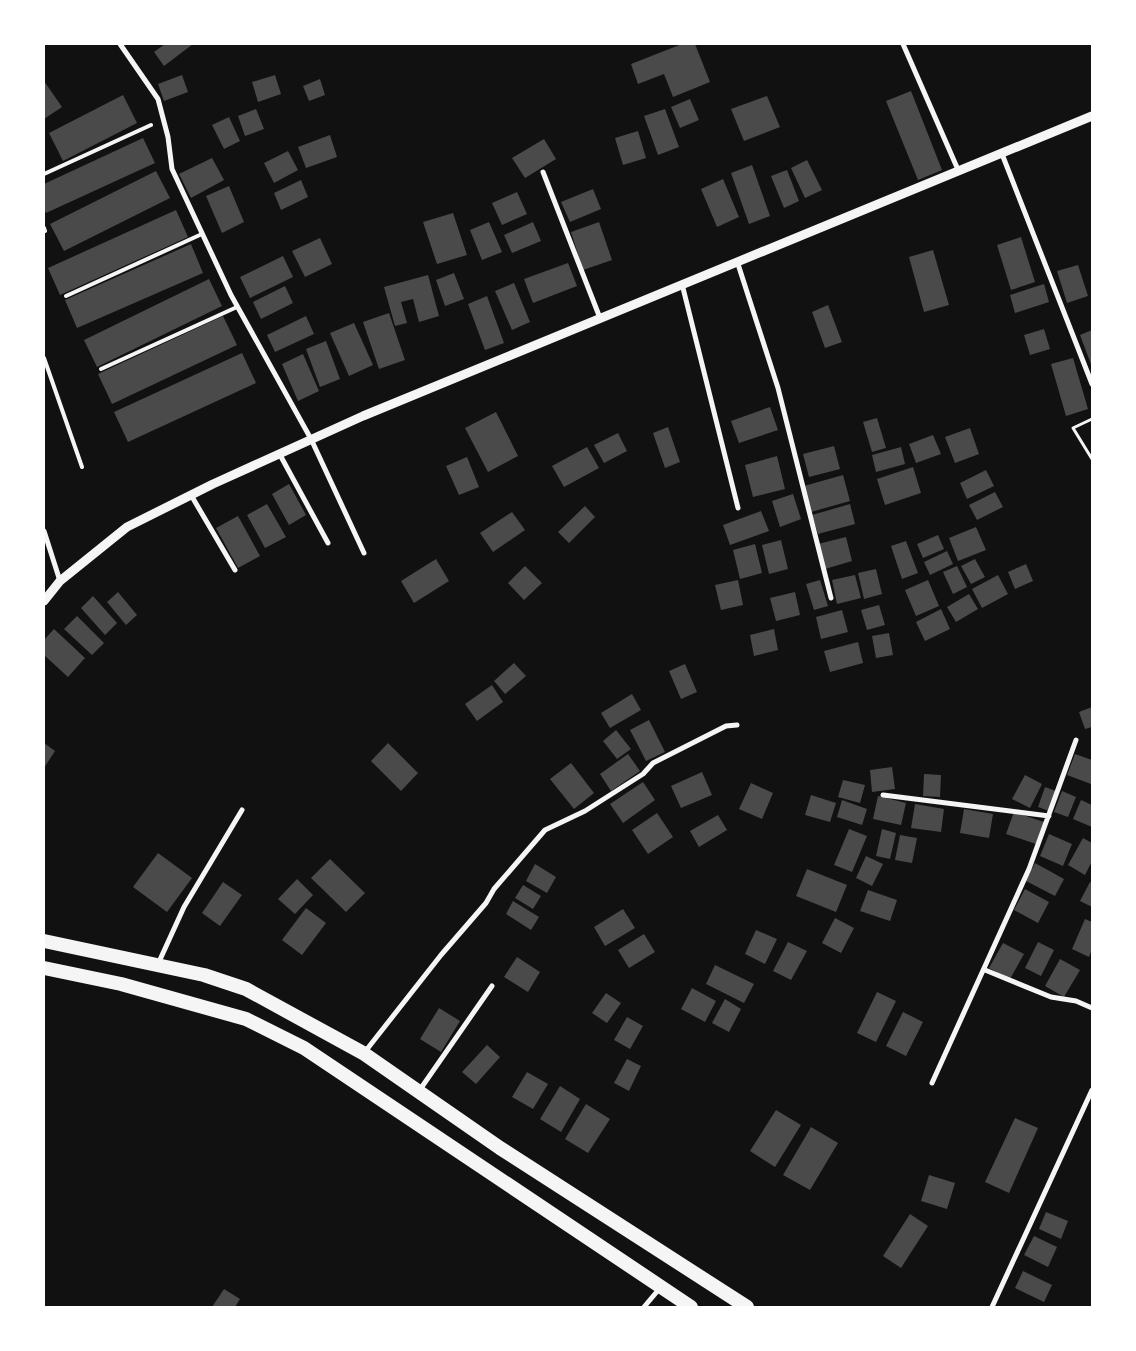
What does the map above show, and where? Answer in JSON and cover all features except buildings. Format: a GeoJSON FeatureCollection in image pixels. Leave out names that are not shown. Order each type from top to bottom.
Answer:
{"type":"FeatureCollection","features":[{"type":"Feature","properties":{"kind":"highway"},"geometry":{"type":"LineString","coordinates":[[44,941],[158,964],[204,975],[246,989],[364,1053],[500,1148],[747,1307]]}},
{"type":"Feature","properties":{"kind":"highway"},"geometry":{"type":"LineString","coordinates":[[44,968],[121,984],[246,1019],[304,1048],[691,1307]]}},
{"type":"Feature","properties":{"kind":"street"},"geometry":{"type":"LineString","coordinates":[[120,44],[158,99],[168,137],[172,169],[237,307],[311,440],[364,553]]}},
{"type":"Feature","properties":{"kind":"street"},"geometry":{"type":"LineString","coordinates":[[903,44],[960,172]]}},
{"type":"Feature","properties":{"kind":"street"},"geometry":{"type":"LineString","coordinates":[[44,601],[60,581],[127,527],[279,454],[363,416],[682,283],[960,172],[1092,116]]}},
{"type":"Feature","properties":{"kind":"street"},"geometry":{"type":"LineString","coordinates":[[1002,154],[1092,384]]}},
{"type":"Feature","properties":{"kind":"street"},"geometry":{"type":"LineString","coordinates":[[543,172],[604,316]]}},
{"type":"Feature","properties":{"kind":"street"},"geometry":{"type":"LineString","coordinates":[[737,261],[778,388],[831,598]]}},
{"type":"Feature","properties":{"kind":"street"},"geometry":{"type":"LineString","coordinates":[[682,283],[738,508]]}},
{"type":"Feature","properties":{"kind":"street"},"geometry":{"type":"LineString","coordinates":[[279,454],[328,543]]}},
{"type":"Feature","properties":{"kind":"street"},"geometry":{"type":"LineString","coordinates":[[191,495],[235,570]]}},
{"type":"Feature","properties":{"kind":"street"},"geometry":{"type":"LineString","coordinates":[[44,531],[60,581]]}},
{"type":"Feature","properties":{"kind":"street"},"geometry":{"type":"LineString","coordinates":[[364,1053],[441,955],[486,903],[494,889],[545,830],[585,811],[643,774],[653,763],[726,726],[737,725]]}},
{"type":"Feature","properties":{"kind":"street"},"geometry":{"type":"LineString","coordinates":[[932,1083],[1029,869],[1076,740]]}},
{"type":"Feature","properties":{"kind":"street"},"geometry":{"type":"LineString","coordinates":[[883,795],[1049,816]]}},
{"type":"Feature","properties":{"kind":"street"},"geometry":{"type":"LineString","coordinates":[[158,964],[184,907],[242,810]]}},
{"type":"Feature","properties":{"kind":"street"},"geometry":{"type":"LineString","coordinates":[[984,970],[1051,997],[1076,1001],[1092,1008]]}},
{"type":"Feature","properties":{"kind":"street"},"geometry":{"type":"LineString","coordinates":[[419,1092],[492,986]]}},
{"type":"Feature","properties":{"kind":"street"},"geometry":{"type":"LineString","coordinates":[[992,1307],[1092,1090]]}},
{"type":"Feature","properties":{"kind":"street"},"geometry":{"type":"LineString","coordinates":[[644,1307],[661,1287]]}},
{"type":"Feature","properties":{"kind":"lane"},"geometry":{"type":"LineString","coordinates":[[44,174],[151,125]]}},
{"type":"Feature","properties":{"kind":"lane"},"geometry":{"type":"LineString","coordinates":[[66,296],[202,234]]}},
{"type":"Feature","properties":{"kind":"lane"},"geometry":{"type":"LineString","coordinates":[[101,370],[237,307]]}},
{"type":"Feature","properties":{"kind":"lane"},"geometry":{"type":"LineString","coordinates":[[44,358],[82,467]]}},
{"type":"Feature","properties":{"kind":"path"},"geometry":{"type":"LineString","coordinates":[[1092,419],[1074,428],[1092,459]]}}]}
